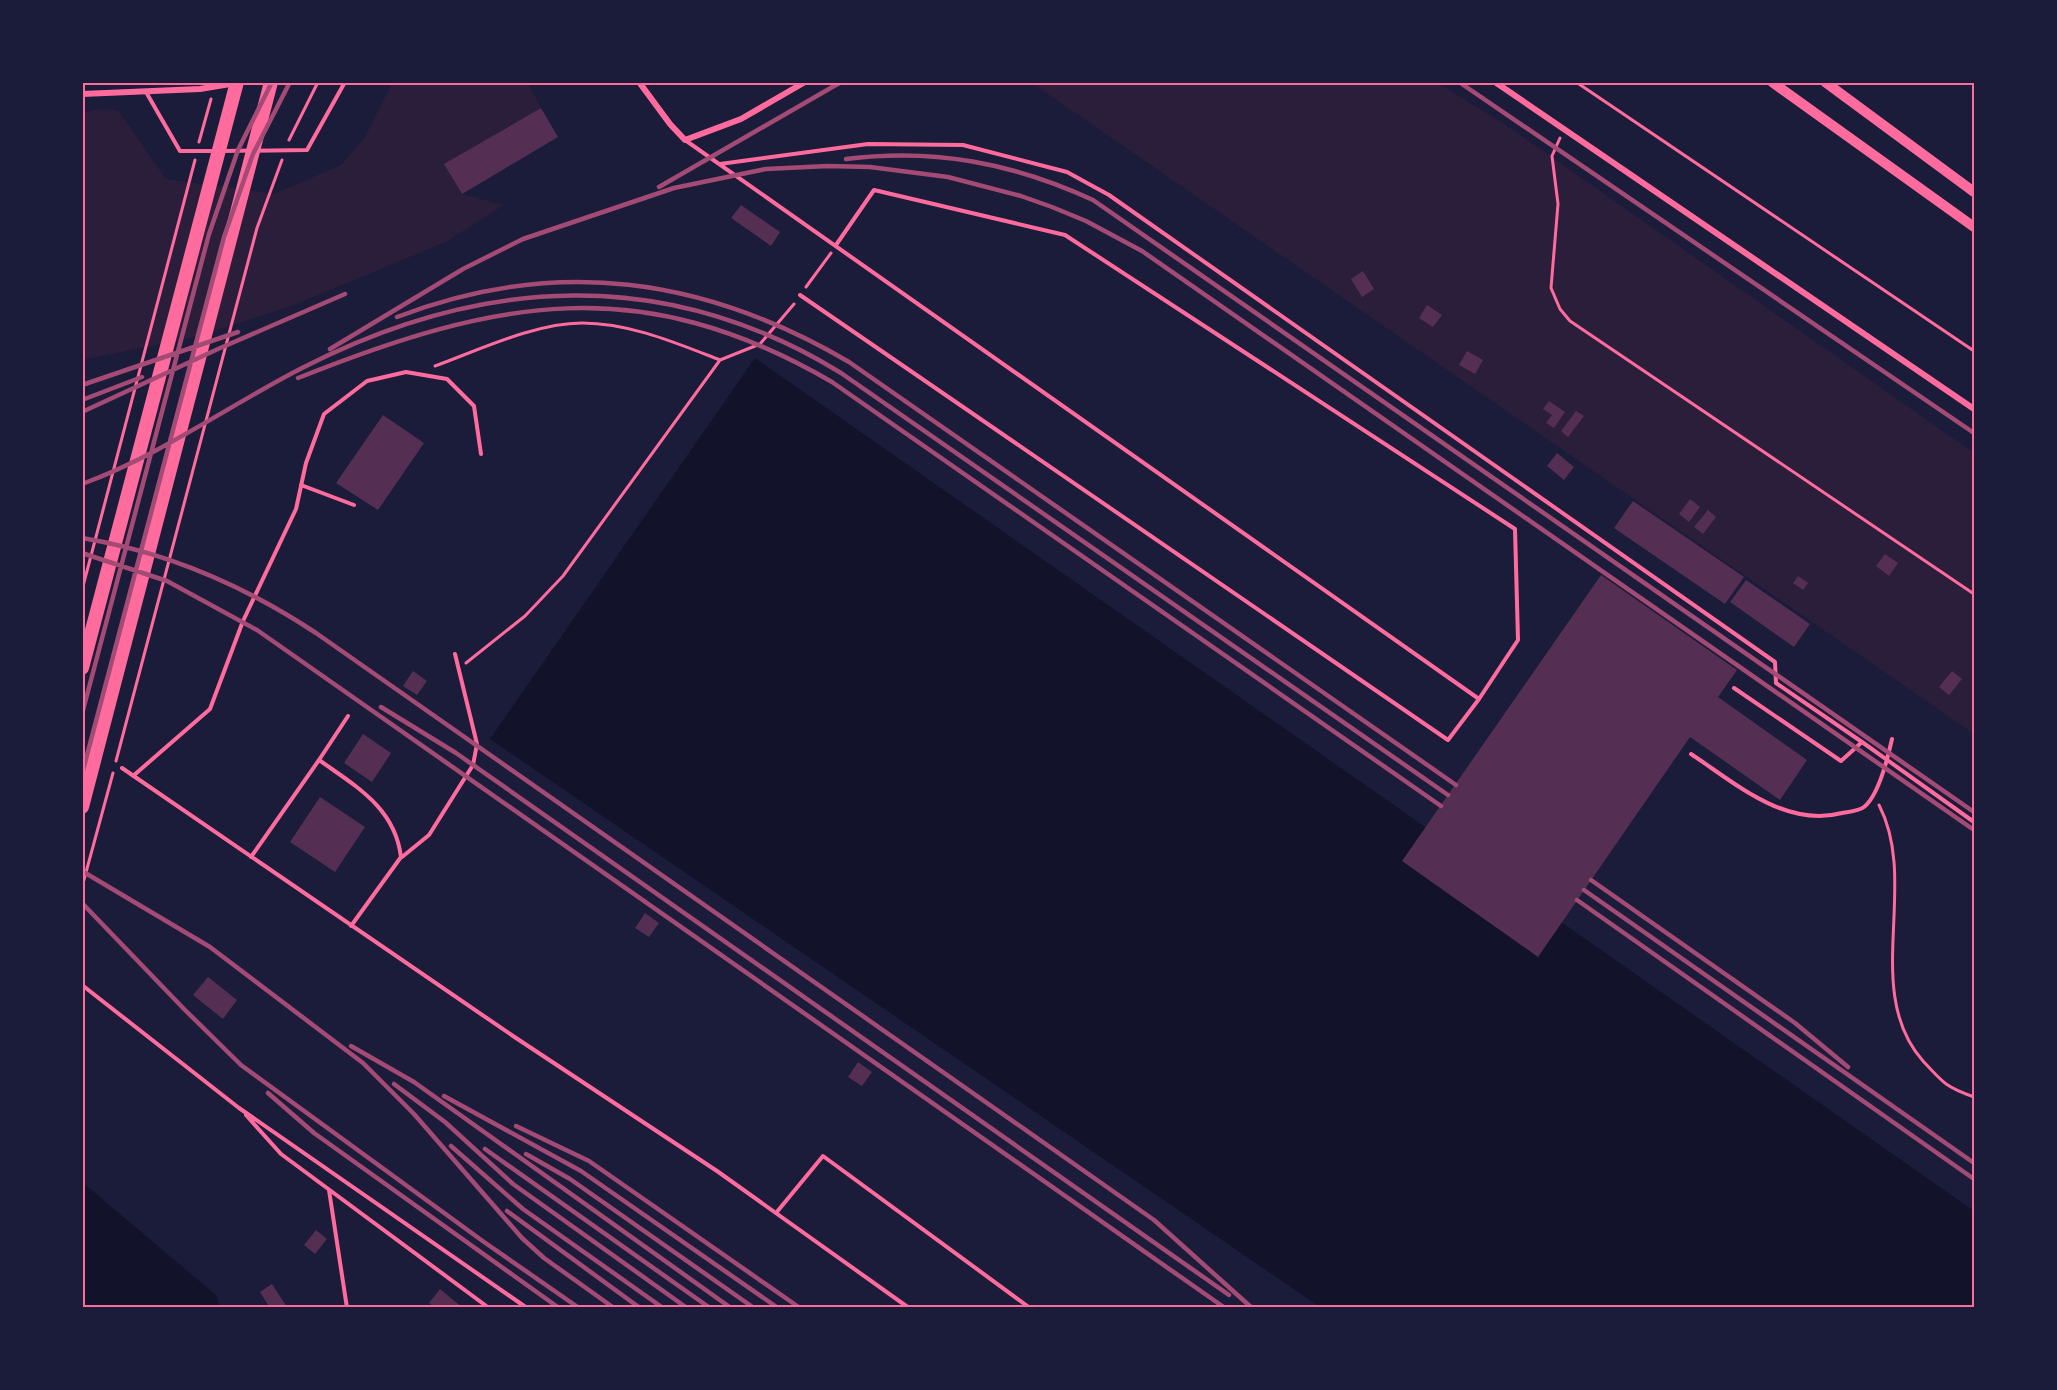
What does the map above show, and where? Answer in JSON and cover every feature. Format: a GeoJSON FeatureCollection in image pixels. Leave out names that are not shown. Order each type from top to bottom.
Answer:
{"type":"FeatureCollection","features":[{"type":"Feature","properties":{"kind":"highway"},"geometry":{"type":"LineString","coordinates":[[82,668],[238,82]]}},
{"type":"Feature","properties":{"kind":"highway"},"geometry":{"type":"LineString","coordinates":[[82,807],[272,82]]}},
{"type":"Feature","properties":{"kind":"main road"},"geometry":{"type":"LineString","coordinates":[[1772,82],[1974,227]]}},
{"type":"Feature","properties":{"kind":"main road"},"geometry":{"type":"LineString","coordinates":[[1825,82],[1974,192]]}},
{"type":"Feature","properties":{"kind":"street"},"geometry":{"type":"LineString","coordinates":[[82,94],[207,88],[238,82]]}},
{"type":"Feature","properties":{"kind":"street"},"geometry":{"type":"LineString","coordinates":[[639,82],[685,140],[741,119],[805,82]]}},
{"type":"Feature","properties":{"kind":"street"},"geometry":{"type":"LineString","coordinates":[[1495,82],[1974,409]]}},
{"type":"Feature","properties":{"kind":"lane"},"geometry":{"type":"LineString","coordinates":[[146,91],[180,151],[307,150],[345,82]]}},
{"type":"Feature","properties":{"kind":"lane"},"geometry":{"type":"LineString","coordinates":[[685,140],[1479,699]]}},
{"type":"Feature","properties":{"kind":"lane"},"geometry":{"type":"LineString","coordinates":[[720,164],[868,144],[963,145],[1067,172],[1109,195],[1775,662],[1776,683],[1974,822]]}},
{"type":"Feature","properties":{"kind":"lane"},"geometry":{"type":"LineString","coordinates":[[800,296],[1448,740],[1479,699],[1518,640],[1515,529],[1065,235],[874,190],[836,245]]}},
{"type":"Feature","properties":{"kind":"lane"},"geometry":{"type":"LineString","coordinates":[[133,776],[210,709],[243,621],[296,508],[306,463],[324,414],[368,381],[406,372],[447,378],[474,406],[481,454]]}},
{"type":"Feature","properties":{"kind":"lane"},"geometry":{"type":"LineString","coordinates":[[301,485],[354,505]]}},
{"type":"Feature","properties":{"kind":"lane"},"geometry":{"type":"LineString","coordinates":[[351,926],[401,857],[429,835],[472,765],[477,744],[455,654]]}},
{"type":"Feature","properties":{"kind":"lane"},"geometry":{"type":"LineString","coordinates":[[1734,688],[1841,761],[1862,742]]}},
{"type":"Feature","properties":{"kind":"lane"},"geometry":{"type":"LineString","coordinates":[[251,857],[348,716]]}},
{"type":"Feature","properties":{"kind":"lane"},"geometry":{"type":"LineString","coordinates":[[1691,754],[1768,805],[1785,811],[1829,817],[1863,808],[1874,794],[1892,739]]}},
{"type":"Feature","properties":{"kind":"lane"},"geometry":{"type":"LineString","coordinates":[[319,760],[375,800],[399,838],[401,857]]}},
{"type":"Feature","properties":{"kind":"lane"},"geometry":{"type":"LineString","coordinates":[[122,768],[351,926],[776,1213],[909,1308]]}},
{"type":"Feature","properties":{"kind":"lane"},"geometry":{"type":"LineString","coordinates":[[82,985],[239,1108],[527,1308]]}},
{"type":"Feature","properties":{"kind":"lane"},"geometry":{"type":"LineString","coordinates":[[239,1108],[281,1154],[489,1308]]}},
{"type":"Feature","properties":{"kind":"lane"},"geometry":{"type":"LineString","coordinates":[[776,1213],[823,1156],[1030,1308]]}},
{"type":"Feature","properties":{"kind":"lane"},"geometry":{"type":"LineString","coordinates":[[329,1189],[347,1308]]}},
{"type":"Feature","properties":{"kind":"path"},"geometry":{"type":"LineString","coordinates":[[288,142],[318,82]]}},
{"type":"Feature","properties":{"kind":"path"},"geometry":{"type":"LineString","coordinates":[[1576,82],[1974,351]]}},
{"type":"Feature","properties":{"kind":"path"},"geometry":{"type":"LineString","coordinates":[[82,590],[212,94]]}},
{"type":"Feature","properties":{"kind":"path"},"geometry":{"type":"LineString","coordinates":[[1566,129],[1552,156],[1558,204],[1551,288],[1560,309],[1570,321],[1974,594]]}},
{"type":"Feature","properties":{"kind":"path"},"geometry":{"type":"LineString","coordinates":[[82,887],[257,228],[284,153]]}},
{"type":"Feature","properties":{"kind":"path"},"geometry":{"type":"LineString","coordinates":[[459,669],[525,616],[563,576],[720,360],[760,344],[800,296],[836,245]]}},
{"type":"Feature","properties":{"kind":"path"},"geometry":{"type":"LineString","coordinates":[[414,373],[496,343],[543,330],[581,323],[649,334],[720,360]]}},
{"type":"Feature","properties":{"kind":"path"},"geometry":{"type":"LineString","coordinates":[[1874,794],[1887,821],[1893,851],[1897,1015],[1913,1050],[1947,1087],[1974,1097]]}},
{"type":"Feature","properties":{"kind":"shaded area"},"geometry":{"type":"Polygon","coordinates":[[[392,83],[528,83],[541,108],[445,164],[462,194],[504,205],[446,242],[294,305],[200,336],[83,360],[82,114],[97,109],[118,110],[166,179],[274,194],[341,165],[365,137],[392,83]]]}},
{"type":"Feature","properties":{"kind":"shaded area"},"geometry":{"type":"Polygon","coordinates":[[[1032,83],[1438,83],[1509,127],[1974,453],[1974,734],[1032,83]]]}},
{"type":"Feature","properties":{"kind":"shaded area"},"geometry":{"type":"Polygon","coordinates":[[[755,358],[1974,1211],[1974,1307],[1320,1307],[490,739],[755,358]]]}},
{"type":"Feature","properties":{"kind":"shaded area"},"geometry":{"type":"Polygon","coordinates":[[[82,1182],[217,1296],[219,1307],[83,1307],[82,1182]]]}},
{"type":"Feature","properties":{"kind":"building"},"geometry":{"type":"Polygon","coordinates":[[[541,108],[558,137],[462,194],[444,164],[541,108]]]}},
{"type":"Feature","properties":{"kind":"building"},"geometry":{"type":"Polygon","coordinates":[[[741,205],[780,232],[771,246],[731,218],[741,205]]]}},
{"type":"Feature","properties":{"kind":"building"},"geometry":{"type":"Polygon","coordinates":[[[1363,271],[1374,289],[1362,297],[1351,279],[1363,271]]]}},
{"type":"Feature","properties":{"kind":"building"},"geometry":{"type":"Polygon","coordinates":[[[1427,305],[1442,315],[1433,327],[1419,318],[1427,305]]]}},
{"type":"Feature","properties":{"kind":"building"},"geometry":{"type":"Polygon","coordinates":[[[1467,351],[1483,360],[1475,374],[1459,365],[1467,351]]]}},
{"type":"Feature","properties":{"kind":"building"},"geometry":{"type":"Polygon","coordinates":[[[1549,401],[1565,412],[1554,428],[1546,423],[1552,415],[1543,409],[1549,401]]]}},
{"type":"Feature","properties":{"kind":"building"},"geometry":{"type":"Polygon","coordinates":[[[1576,411],[1584,416],[1568,437],[1561,431],[1576,411]]]}},
{"type":"Feature","properties":{"kind":"building"},"geometry":{"type":"Polygon","coordinates":[[[383,415],[424,443],[378,510],[336,483],[383,415]]]}},
{"type":"Feature","properties":{"kind":"building"},"geometry":{"type":"Polygon","coordinates":[[[1557,453],[1574,467],[1564,480],[1547,466],[1557,453]]]}},
{"type":"Feature","properties":{"kind":"building"},"geometry":{"type":"Polygon","coordinates":[[[1690,499],[1700,507],[1689,522],[1679,514],[1690,499]]]}},
{"type":"Feature","properties":{"kind":"building"},"geometry":{"type":"Polygon","coordinates":[[[1633,501],[1744,577],[1725,604],[1614,528],[1633,501]]]}},
{"type":"Feature","properties":{"kind":"building"},"geometry":{"type":"Polygon","coordinates":[[[1708,510],[1716,517],[1703,534],[1694,527],[1708,510]]]}},
{"type":"Feature","properties":{"kind":"building"},"geometry":{"type":"Polygon","coordinates":[[[1885,554],[1898,563],[1889,576],[1876,566],[1885,554]]]}},
{"type":"Feature","properties":{"kind":"building"},"geometry":{"type":"Polygon","coordinates":[[[1601,575],[1737,670],[1718,697],[1807,760],[1780,800],[1690,737],[1538,957],[1402,861],[1601,575]]]}},
{"type":"Feature","properties":{"kind":"building"},"geometry":{"type":"Polygon","coordinates":[[[1798,576],[1808,583],[1803,590],[1793,583],[1798,576]]]}},
{"type":"Feature","properties":{"kind":"building"},"geometry":{"type":"Polygon","coordinates":[[[1746,580],[1810,624],[1794,647],[1730,602],[1746,580]]]}},
{"type":"Feature","properties":{"kind":"building"},"geometry":{"type":"Polygon","coordinates":[[[413,671],[427,681],[417,695],[403,686],[413,671]]]}},
{"type":"Feature","properties":{"kind":"building"},"geometry":{"type":"Polygon","coordinates":[[[1952,671],[1962,679],[1949,695],[1939,687],[1952,671]]]}},
{"type":"Feature","properties":{"kind":"building"},"geometry":{"type":"Polygon","coordinates":[[[363,734],[391,753],[372,782],[344,763],[363,734]]]}},
{"type":"Feature","properties":{"kind":"building"},"geometry":{"type":"Polygon","coordinates":[[[320,797],[365,827],[335,872],[290,842],[320,797]]]}},
{"type":"Feature","properties":{"kind":"building"},"geometry":{"type":"Polygon","coordinates":[[[645,913],[659,923],[649,937],[635,928],[645,913]]]}},
{"type":"Feature","properties":{"kind":"building"},"geometry":{"type":"Polygon","coordinates":[[[208,977],[237,1000],[223,1019],[193,995],[208,977]]]}},
{"type":"Feature","properties":{"kind":"building"},"geometry":{"type":"Polygon","coordinates":[[[858,1062],[872,1072],[862,1086],[848,1077],[858,1062]]]}},
{"type":"Feature","properties":{"kind":"building"},"geometry":{"type":"Polygon","coordinates":[[[316,1230],[327,1239],[315,1254],[304,1245],[316,1230]]]}},
{"type":"Feature","properties":{"kind":"building"},"geometry":{"type":"Polygon","coordinates":[[[272,1284],[287,1307],[270,1308],[260,1292],[272,1284]]]}},
{"type":"Feature","properties":{"kind":"building"},"geometry":{"type":"Polygon","coordinates":[[[440,1289],[463,1308],[435,1308],[429,1303],[440,1289]]]}},
{"type":"Feature","properties":{"kind":"railway"},"geometry":{"type":"LineString","coordinates":[[82,714],[209,234],[238,150],[272,82]]}},
{"type":"Feature","properties":{"kind":"railway"},"geometry":{"type":"LineString","coordinates":[[82,774],[224,237],[253,154],[290,82]]}},
{"type":"Feature","properties":{"kind":"railway"},"geometry":{"type":"LineString","coordinates":[[659,187],[841,82]]}},
{"type":"Feature","properties":{"kind":"railway"},"geometry":{"type":"LineString","coordinates":[[1459,82],[1974,433]]}},
{"type":"Feature","properties":{"kind":"railway"},"geometry":{"type":"LineString","coordinates":[[846,159],[879,156],[942,157],[1033,176],[1093,200],[1974,812]]}},
{"type":"Feature","properties":{"kind":"railway"},"geometry":{"type":"LineString","coordinates":[[330,349],[463,269],[523,239],[674,188],[766,169],[828,166],[870,167],[948,177],[1021,196],[1086,221],[1142,251],[1974,830]]}},
{"type":"Feature","properties":{"kind":"railway"},"geometry":{"type":"LineString","coordinates":[[397,317],[456,298],[514,286],[572,282],[628,285],[684,294],[740,311],[794,333],[849,362],[1456,785]]}},
{"type":"Feature","properties":{"kind":"railway"},"geometry":{"type":"LineString","coordinates":[[82,412],[218,349],[345,294]]}},
{"type":"Feature","properties":{"kind":"railway"},"geometry":{"type":"LineString","coordinates":[[82,484],[167,445],[302,368],[370,337],[437,315],[505,301],[573,296],[641,300],[708,314],[775,338],[841,373],[1448,795]]}},
{"type":"Feature","properties":{"kind":"railway"},"geometry":{"type":"LineString","coordinates":[[298,378],[370,351],[438,330],[503,315],[567,308],[630,311],[695,323],[762,346],[832,382],[1441,806]]}},
{"type":"Feature","properties":{"kind":"railway"},"geometry":{"type":"LineString","coordinates":[[82,385],[238,332]]}},
{"type":"Feature","properties":{"kind":"railway"},"geometry":{"type":"LineString","coordinates":[[82,400],[142,377]]}},
{"type":"Feature","properties":{"kind":"railway"},"geometry":{"type":"LineString","coordinates":[[82,538],[144,552],[204,573],[261,600],[316,633],[1154,1220],[1252,1308]]}},
{"type":"Feature","properties":{"kind":"railway"},"geometry":{"type":"LineString","coordinates":[[82,553],[167,581],[257,630],[1225,1308]]}},
{"type":"Feature","properties":{"kind":"railway"},"geometry":{"type":"LineString","coordinates":[[381,707],[456,753],[1229,1295]]}},
{"type":"Feature","properties":{"kind":"railway"},"geometry":{"type":"LineString","coordinates":[[82,871],[210,947],[363,1063],[414,1114],[522,1238],[544,1258],[614,1308]]}},
{"type":"Feature","properties":{"kind":"railway"},"geometry":{"type":"LineString","coordinates":[[1591,880],[1795,1023],[1848,1067]]}},
{"type":"Feature","properties":{"kind":"railway"},"geometry":{"type":"LineString","coordinates":[[1584,890],[1974,1163]]}},
{"type":"Feature","properties":{"kind":"railway"},"geometry":{"type":"LineString","coordinates":[[1577,900],[1974,1179]]}},
{"type":"Feature","properties":{"kind":"railway"},"geometry":{"type":"LineString","coordinates":[[82,903],[241,1065],[484,1242],[579,1308]]}},
{"type":"Feature","properties":{"kind":"railway"},"geometry":{"type":"LineString","coordinates":[[351,1046],[414,1082],[731,1308]]}},
{"type":"Feature","properties":{"kind":"railway"},"geometry":{"type":"LineString","coordinates":[[394,1084],[445,1122],[513,1184],[687,1308]]}},
{"type":"Feature","properties":{"kind":"railway"},"geometry":{"type":"LineString","coordinates":[[268,1093],[314,1133],[559,1308]]}},
{"type":"Feature","properties":{"kind":"railway"},"geometry":{"type":"LineString","coordinates":[[444,1096],[581,1171],[778,1308]]}},
{"type":"Feature","properties":{"kind":"railway"},"geometry":{"type":"LineString","coordinates":[[516,1126],[589,1161],[800,1308]]}},
{"type":"Feature","properties":{"kind":"railway"},"geometry":{"type":"LineString","coordinates":[[451,1146],[523,1209],[663,1308]]}},
{"type":"Feature","properties":{"kind":"railway"},"geometry":{"type":"LineString","coordinates":[[485,1149],[710,1308]]}},
{"type":"Feature","properties":{"kind":"railway"},"geometry":{"type":"LineString","coordinates":[[526,1154],[570,1179],[754,1308]]}},
{"type":"Feature","properties":{"kind":"railway"},"geometry":{"type":"LineString","coordinates":[[507,1211],[640,1308]]}}]}
